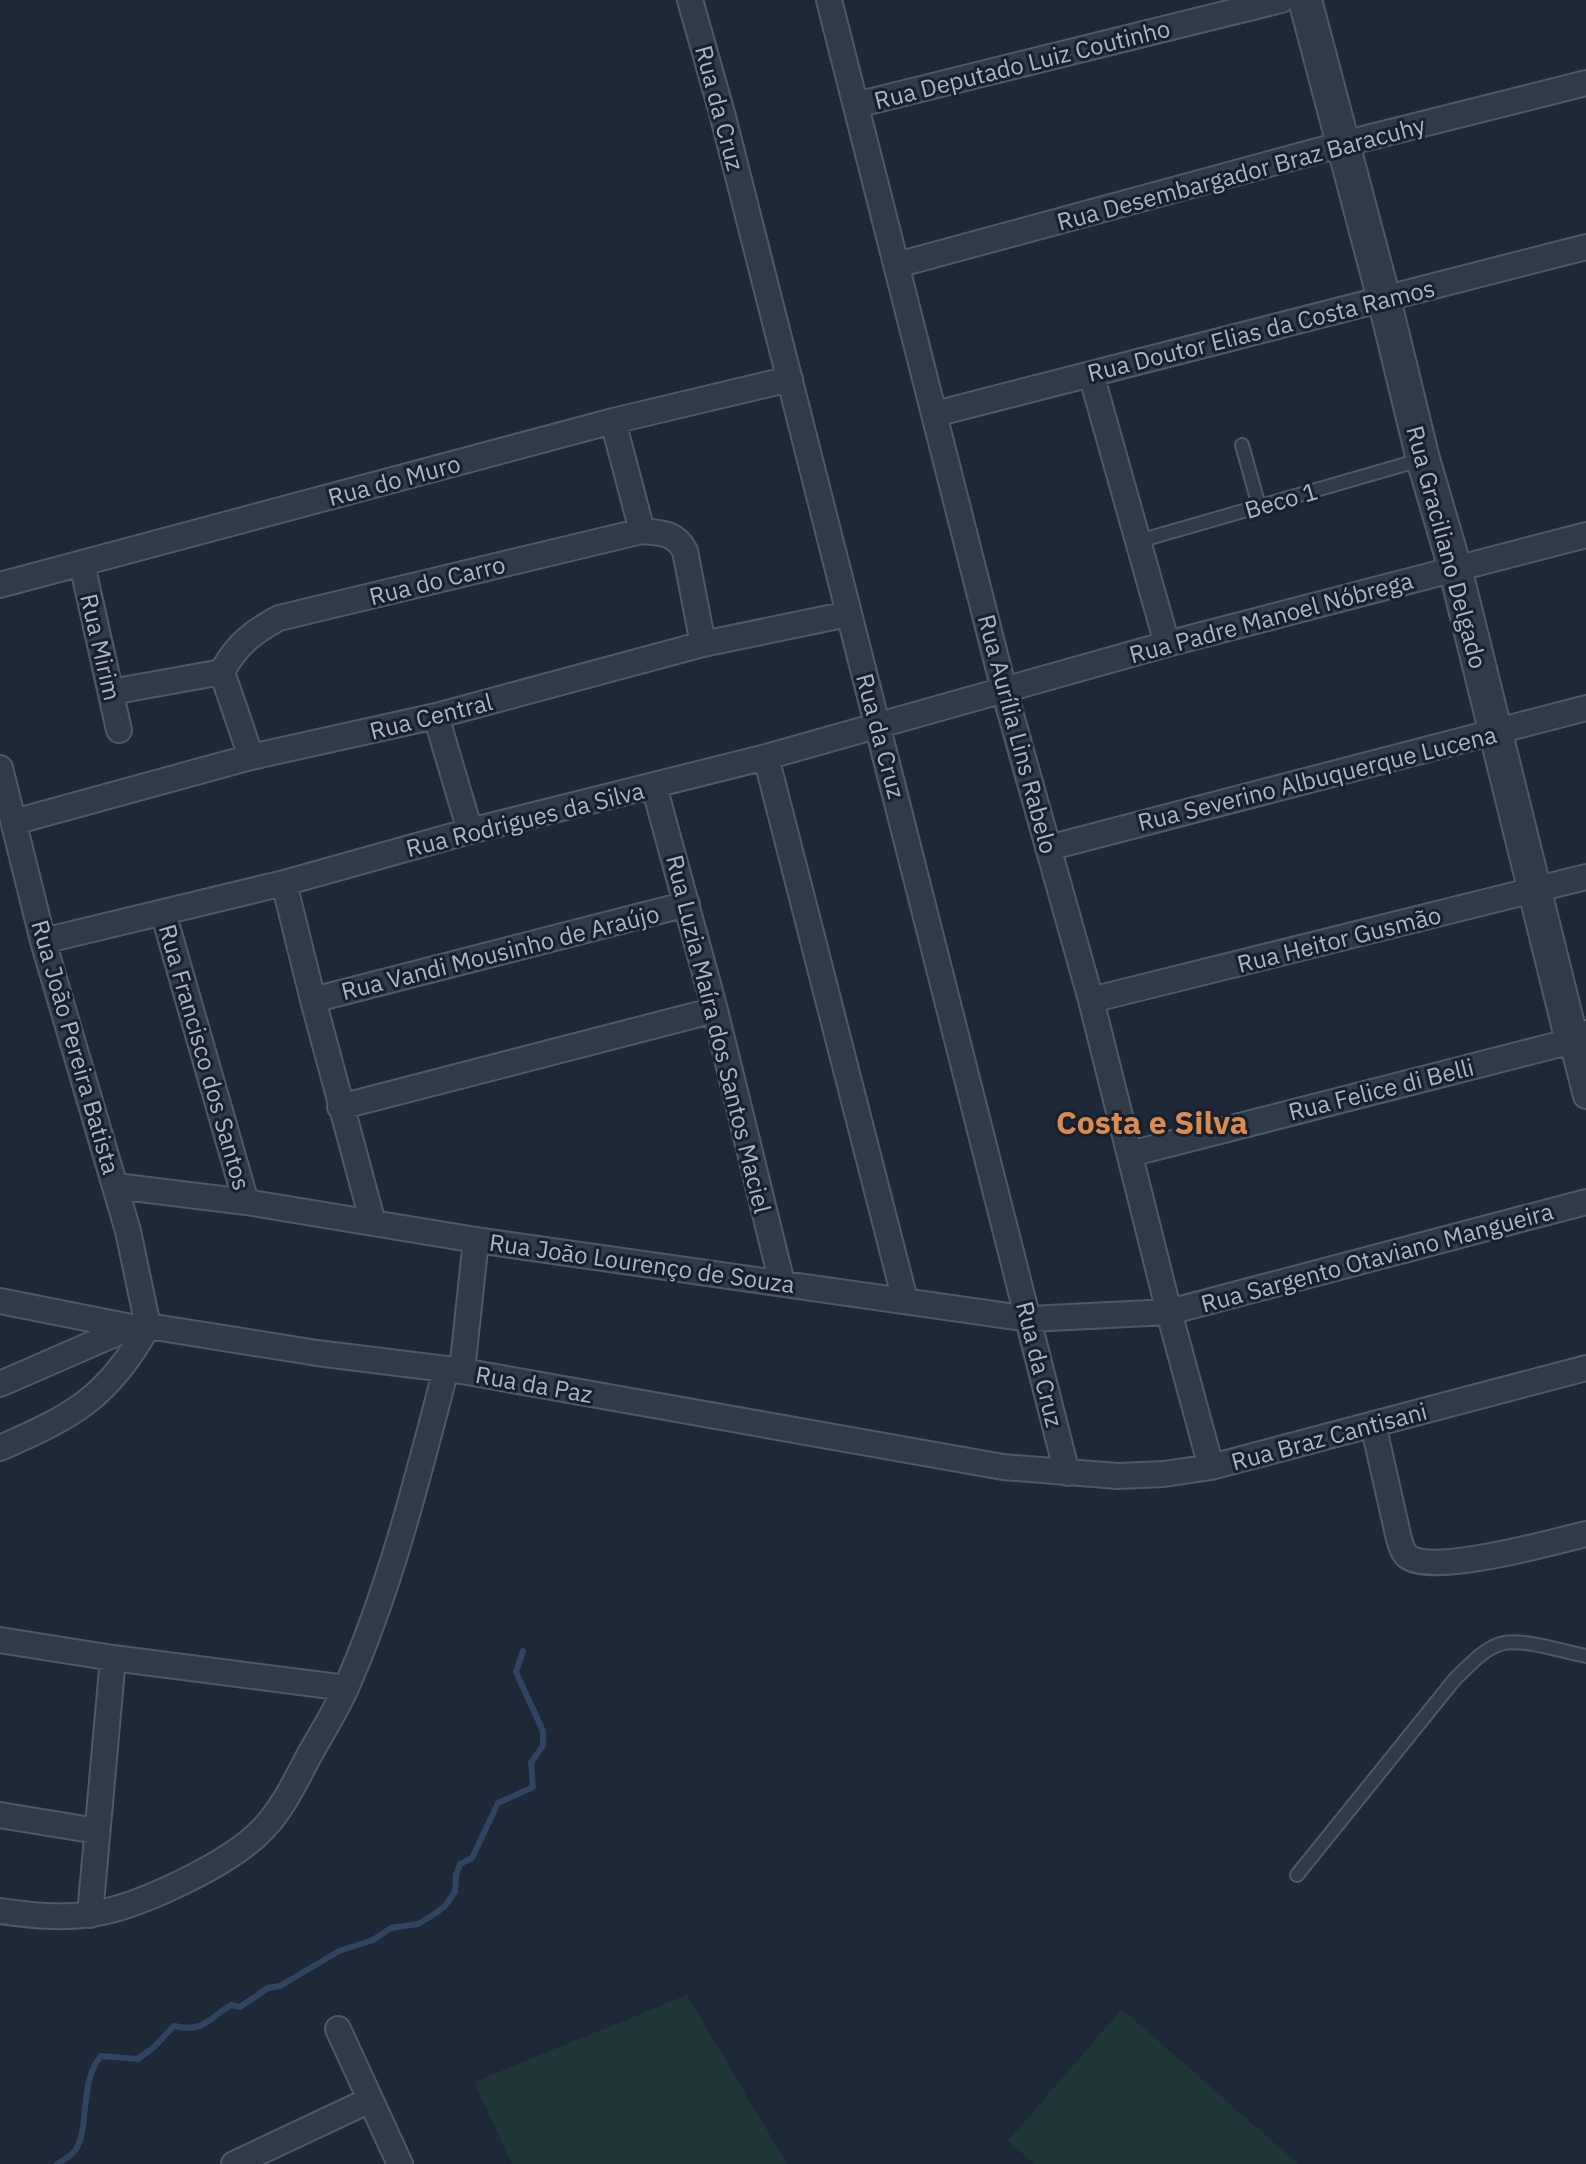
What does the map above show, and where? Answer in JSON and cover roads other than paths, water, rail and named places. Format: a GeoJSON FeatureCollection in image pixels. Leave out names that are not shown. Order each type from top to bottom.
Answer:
{"type":"FeatureCollection","features":[{"type":"Feature","properties":{"kind":"street","name":"Rua da Cruz"},"geometry":{"type":"LineString","coordinates":[[690,0],[722,113],[879,726],[1067,1473]]}},
{"type":"Feature","properties":{"kind":"street","name":"Rua Aurília Lins Rabelo"},"geometry":{"type":"LineString","coordinates":[[829,0],[1004,690],[1091,1000],[1211,1467]]}},
{"type":"Feature","properties":{"kind":"street","name":"Rua Deputado Luiz Coutinho"},"geometry":{"type":"LineString","coordinates":[[856,105],[1281,0]]}},
{"type":"Feature","properties":{"kind":"street","name":"Rua Graciliano Delgado"},"geometry":{"type":"LineString","coordinates":[[1305,0],[1423,459],[1455,568],[1534,890],[1579,1039],[1586,1096]]}},
{"type":"Feature","properties":{"kind":"street","name":"Rua Desembargador Braz Baracuhy"},"geometry":{"type":"LineString","coordinates":[[897,265],[1343,144],[1586,83]]}},
{"type":"Feature","properties":{"kind":"street","name":"Rua Doutor Elias da Costa Ramos"},"geometry":{"type":"LineString","coordinates":[[935,414],[1586,247]]}},
{"type":"Feature","properties":{"kind":"street"},"geometry":{"type":"LineString","coordinates":[[1091,374],[1167,644]]}},
{"type":"Feature","properties":{"kind":"street","name":"Rua do Muro"},"geometry":{"type":"LineString","coordinates":[[0,585],[613,421],[790,379]]}},
{"type":"Feature","properties":{"kind":"street"},"geometry":{"type":"LineString","coordinates":[[613,421],[642,531]]}},
{"type":"Feature","properties":{"kind":"street","name":"Rua do Carro"},"geometry":{"type":"LineString","coordinates":[[222,672],[233,651],[252,633],[279,618],[642,531],[669,534],[679,540],[685,551],[703,644]]}},
{"type":"Feature","properties":{"kind":"street","name":"Rua Padre Manoel Nóbrega"},"geometry":{"type":"LineString","coordinates":[[1004,690],[1167,644],[1586,535]]}},
{"type":"Feature","properties":{"kind":"street","name":"Rua Mirim"},"geometry":{"type":"LineString","coordinates":[[82,564],[119,730]]}},
{"type":"Feature","properties":{"kind":"street","name":"Rua Central"},"geometry":{"type":"LineString","coordinates":[[14,822],[251,757],[436,716],[703,644],[848,614]]}},
{"type":"Feature","properties":{"kind":"street"},"geometry":{"type":"LineString","coordinates":[[111,692],[222,672],[251,757]]}},
{"type":"Feature","properties":{"kind":"street","name":"Rua Rodrigues da Silva"},"geometry":{"type":"LineString","coordinates":[[43,941],[284,883],[470,831],[766,757],[1004,690]]}},
{"type":"Feature","properties":{"kind":"street","name":"Rua Severino Albuquerque Lucena"},"geometry":{"type":"LineString","coordinates":[[1048,848],[1586,708]]}},
{"type":"Feature","properties":{"kind":"street"},"geometry":{"type":"LineString","coordinates":[[436,716],[470,831]]}},
{"type":"Feature","properties":{"kind":"street"},"geometry":{"type":"LineString","coordinates":[[766,757],[905,1300]]}},
{"type":"Feature","properties":{"kind":"street","name":"Rua João Pereira Batista"},"geometry":{"type":"LineString","coordinates":[[0,768],[43,941],[116,1186],[138,1272],[140,1326]]}},
{"type":"Feature","properties":{"kind":"street","name":"Rua Luzia Maíra dos Santos Maciel"},"geometry":{"type":"LineString","coordinates":[[654,786],[715,1010],[782,1283]]}},
{"type":"Feature","properties":{"kind":"street","name":"Rua Heitor Gusmão"},"geometry":{"type":"LineString","coordinates":[[1091,1000],[1586,877]]}},
{"type":"Feature","properties":{"kind":"street"},"geometry":{"type":"LineString","coordinates":[[284,883],[340,1107],[373,1223]]}},
{"type":"Feature","properties":{"kind":"street","name":"Rua Vandi Mousinho de Araújo"},"geometry":{"type":"LineString","coordinates":[[313,1000],[687,904]]}},
{"type":"Feature","properties":{"kind":"street","name":"Rua Francisco dos Santos"},"geometry":{"type":"LineString","coordinates":[[163,912],[246,1202]]}},
{"type":"Feature","properties":{"kind":"street"},"geometry":{"type":"LineString","coordinates":[[340,1107],[715,1010]]}},
{"type":"Feature","properties":{"kind":"street","name":"Rua Felice di Belli"},"geometry":{"type":"LineString","coordinates":[[1130,1154],[1579,1039]]}},
{"type":"Feature","properties":{"kind":"street","name":"Rua João Lourenço de Souza"},"geometry":{"type":"LineString","coordinates":[[116,1186],[246,1202],[476,1240],[1029,1319],[1169,1312]]}},
{"type":"Feature","properties":{"kind":"street","name":"Rua Sargento Otaviano Mangueira"},"geometry":{"type":"LineString","coordinates":[[1169,1312],[1586,1202]]}},
{"type":"Feature","properties":{"kind":"street"},"geometry":{"type":"LineString","coordinates":[[0,1911],[31,1916],[90,1915],[126,1906],[179,1882],[245,1846],[265,1827],[286,1798],[346,1688],[406,1521],[454,1370],[476,1240]]}},
{"type":"Feature","properties":{"kind":"street","name":"Rua da Paz"},"geometry":{"type":"LineString","coordinates":[[0,1301],[317,1353],[454,1370],[1003,1467],[1067,1473]]}},
{"type":"Feature","properties":{"kind":"street"},"geometry":{"type":"LineString","coordinates":[[0,1384],[140,1326]]}},
{"type":"Feature","properties":{"kind":"street"},"geometry":{"type":"LineString","coordinates":[[0,1448],[67,1417],[96,1396],[120,1372],[140,1326]]}},
{"type":"Feature","properties":{"kind":"street","name":"Rua Braz Cantisani"},"geometry":{"type":"LineString","coordinates":[[1067,1473],[1118,1476],[1164,1474],[1211,1467],[1586,1368]]}},
{"type":"Feature","properties":{"kind":"street"},"geometry":{"type":"LineString","coordinates":[[1373,1424],[1399,1539],[1408,1557],[1429,1562],[1456,1562],[1586,1534]]}},
{"type":"Feature","properties":{"kind":"street"},"geometry":{"type":"LineString","coordinates":[[0,1640],[346,1688]]}},
{"type":"Feature","properties":{"kind":"street"},"geometry":{"type":"LineString","coordinates":[[90,1915],[113,1658]]}},
{"type":"Feature","properties":{"kind":"street"},"geometry":{"type":"LineString","coordinates":[[0,1815],[97,1831]]}},
{"type":"Feature","properties":{"kind":"street"},"geometry":{"type":"LineString","coordinates":[[338,2029],[400,2164]]}},
{"type":"Feature","properties":{"kind":"street"},"geometry":{"type":"LineString","coordinates":[[234,2164],[370,2100]]}},
{"type":"Feature","properties":{"kind":"lane"},"geometry":{"type":"LineString","coordinates":[[1242,445],[1259,506]]}},
{"type":"Feature","properties":{"kind":"lane","name":"Beco 1"},"geometry":{"type":"LineString","coordinates":[[1139,541],[1423,459]]}},
{"type":"Feature","properties":{"kind":"lane"},"geometry":{"type":"LineString","coordinates":[[1297,1875],[1455,1679],[1484,1653],[1499,1644],[1514,1642],[1586,1656]]}},
{"type":"Feature","properties":{"kind":"waterway"},"geometry":{"type":"LineString","coordinates":[[57,2164],[71,2154],[78,2144],[89,2079],[101,2056],[138,2059],[174,2026],[199,2026],[231,2005],[240,2007],[268,1988],[280,1986],[339,1951],[373,1940],[391,1928],[418,1924],[445,1906],[455,1892],[460,1864],[472,1858],[498,1803],[533,1787],[531,1762],[543,1746],[543,1731],[516,1672],[523,1651]]}},
{"type":"Feature","properties":{"kind":"district","name":"Costa e Silva"},"geometry":{"type":"Point","coordinates":[1152,1122]}}]}
